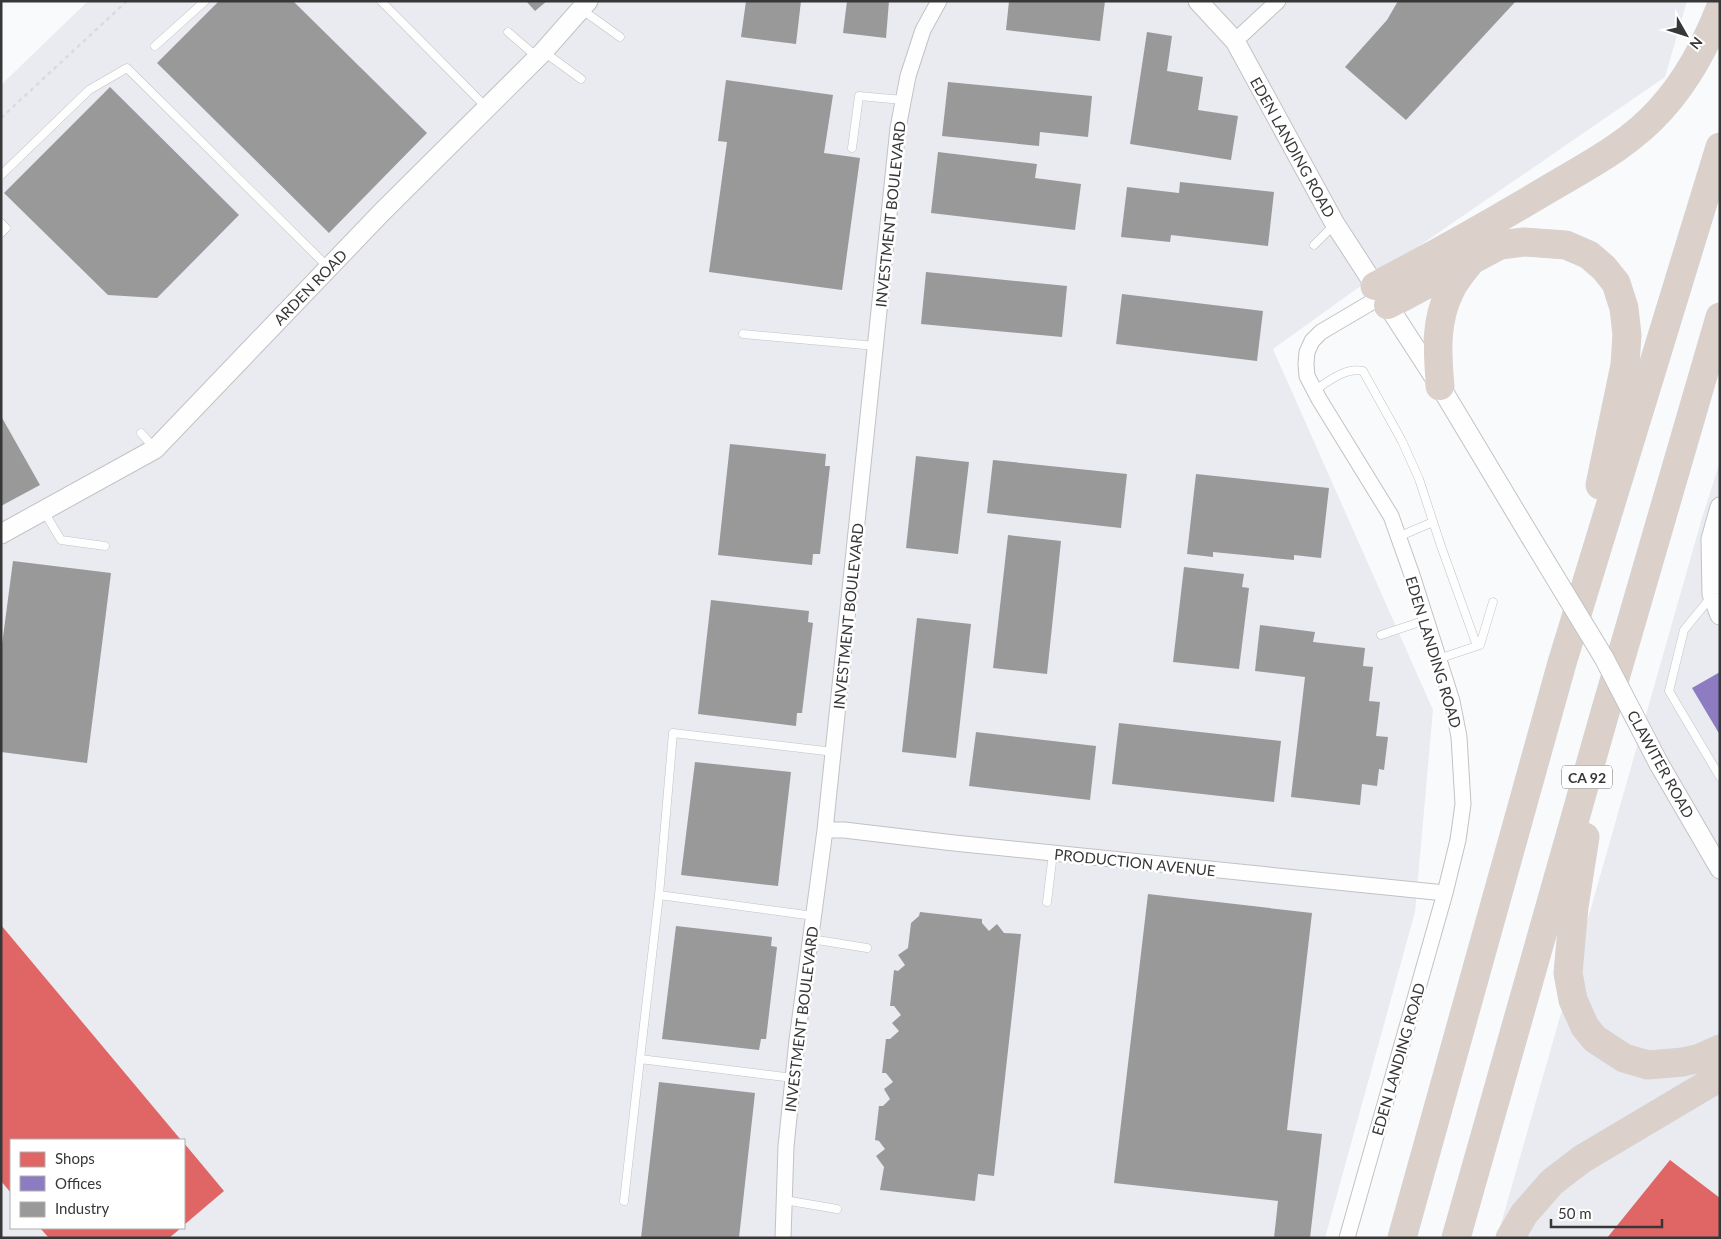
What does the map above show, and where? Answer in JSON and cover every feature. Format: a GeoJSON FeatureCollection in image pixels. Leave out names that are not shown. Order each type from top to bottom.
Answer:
{"type":"FeatureCollection","features":[{"type":"Feature","properties":{"kind":"highway"},"geometry":{"type":"LineString","coordinates":[[1382,295],[1476,232],[1613,151],[1628,139],[1660,110],[1682,84],[1708,40],[1720,9]]}},
{"type":"Feature","properties":{"kind":"highway"},"geometry":{"type":"LineString","coordinates":[[1402,1238],[1562,662],[1720,147]]}},
{"type":"Feature","properties":{"kind":"highway"},"geometry":{"type":"LineString","coordinates":[[1382,295],[1472,259],[1500,245],[1524,242],[1566,245],[1589,255],[1604,268],[1616,283],[1624,308],[1626,335],[1625,365],[1562,662]]}},
{"type":"Feature","properties":{"kind":"highway"},"geometry":{"type":"LineString","coordinates":[[1440,386],[1437,345],[1439,323],[1450,290],[1472,259]]}},
{"type":"Feature","properties":{"kind":"highway","name":"CA 92"},"geometry":{"type":"LineString","coordinates":[[1456,1238],[1604,716],[1720,317]]}},
{"type":"Feature","properties":{"kind":"highway"},"geometry":{"type":"LineString","coordinates":[[1604,716],[1574,908],[1568,973],[1573,1000],[1584,1027],[1595,1039],[1624,1058],[1648,1065],[1683,1062],[1700,1058],[1719,1049]]}},
{"type":"Feature","properties":{"kind":"highway"},"geometry":{"type":"LineString","coordinates":[[1510,1238],[1524,1214],[1552,1182],[1582,1159],[1720,1077]]}},
{"type":"Feature","properties":{"kind":"street","name":"INVESTMENT BOULEVARD"},"geometry":{"type":"LineString","coordinates":[[783,1238],[786,1146],[793,1078],[834,752],[898,128],[908,76],[923,30],[939,1]]}},
{"type":"Feature","properties":{"kind":"street","name":"EDEN LANDING ROAD"},"geometry":{"type":"LineString","coordinates":[[1198,1],[1235,41],[1335,224],[1440,386],[1604,658]]}},
{"type":"Feature","properties":{"kind":"street"},"geometry":{"type":"LineString","coordinates":[[1235,41],[1278,1]]}},
{"type":"Feature","properties":{"kind":"street","name":"ARDEN ROAD"},"geometry":{"type":"LineString","coordinates":[[1,534],[154,449],[381,212],[541,55],[584,5]]}},
{"type":"Feature","properties":{"kind":"street","name":"EDEN LANDING ROAD"},"geometry":{"type":"LineString","coordinates":[[1347,1238],[1445,894],[1458,840],[1463,804],[1459,737],[1452,701],[1390,516],[1307,376],[1307,352],[1312,341],[1321,332],[1382,295]]}},
{"type":"Feature","properties":{"kind":"street"},"geometry":{"type":"LineString","coordinates":[[1720,507],[1711,540],[1712,594],[1720,615]]}},
{"type":"Feature","properties":{"kind":"street","name":"CLAWITER ROAD"},"geometry":{"type":"LineString","coordinates":[[1604,658],[1659,764],[1720,870]]}},
{"type":"Feature","properties":{"kind":"street","name":"PRODUCTION AVENUE"},"geometry":{"type":"LineString","coordinates":[[825,830],[844,830],[1445,894]]}},
{"type":"Feature","properties":{"kind":"lane"},"geometry":{"type":"LineString","coordinates":[[155,46],[204,1]]}},
{"type":"Feature","properties":{"kind":"lane"},"geometry":{"type":"LineString","coordinates":[[382,1],[487,108]]}},
{"type":"Feature","properties":{"kind":"lane"},"geometry":{"type":"LineString","coordinates":[[584,5],[620,37]]}},
{"type":"Feature","properties":{"kind":"lane"},"geometry":{"type":"LineString","coordinates":[[508,32],[580,79]]}},
{"type":"Feature","properties":{"kind":"lane"},"geometry":{"type":"LineString","coordinates":[[1,175],[88,90],[127,68],[329,267]]}},
{"type":"Feature","properties":{"kind":"lane"},"geometry":{"type":"LineString","coordinates":[[852,148],[859,96],[903,100]]}},
{"type":"Feature","properties":{"kind":"lane"},"geometry":{"type":"LineString","coordinates":[[1,223],[6,228],[1,233]]}},
{"type":"Feature","properties":{"kind":"lane"},"geometry":{"type":"LineString","coordinates":[[1314,245],[1335,224]]}},
{"type":"Feature","properties":{"kind":"lane"},"geometry":{"type":"LineString","coordinates":[[743,334],[876,346]]}},
{"type":"Feature","properties":{"kind":"lane"},"geometry":{"type":"LineString","coordinates":[[1315,390],[1354,369],[1363,371],[1402,440],[1419,479],[1477,646]]}},
{"type":"Feature","properties":{"kind":"lane"},"geometry":{"type":"LineString","coordinates":[[142,433],[154,449]]}},
{"type":"Feature","properties":{"kind":"lane"},"geometry":{"type":"LineString","coordinates":[[42,510],[61,540],[105,546]]}},
{"type":"Feature","properties":{"kind":"lane"},"geometry":{"type":"LineString","coordinates":[[1398,538],[1433,522]]}},
{"type":"Feature","properties":{"kind":"lane"},"geometry":{"type":"LineString","coordinates":[[1712,594],[1684,630],[1669,691],[1720,777]]}},
{"type":"Feature","properties":{"kind":"lane"},"geometry":{"type":"LineString","coordinates":[[1438,659],[1480,645],[1493,602]]}},
{"type":"Feature","properties":{"kind":"lane"},"geometry":{"type":"LineString","coordinates":[[1381,635],[1426,620]]}},
{"type":"Feature","properties":{"kind":"lane"},"geometry":{"type":"LineString","coordinates":[[624,1201],[659,895],[673,733],[834,752]]}},
{"type":"Feature","properties":{"kind":"lane"},"geometry":{"type":"LineString","coordinates":[[1047,902],[1053,853]]}},
{"type":"Feature","properties":{"kind":"lane"},"geometry":{"type":"LineString","coordinates":[[659,895],[814,916]]}},
{"type":"Feature","properties":{"kind":"lane"},"geometry":{"type":"LineString","coordinates":[[811,939],[867,948]]}},
{"type":"Feature","properties":{"kind":"lane"},"geometry":{"type":"LineString","coordinates":[[640,1059],[793,1078]]}},
{"type":"Feature","properties":{"kind":"lane"},"geometry":{"type":"LineString","coordinates":[[784,1200],[838,1209]]}},
{"type":"Feature","properties":{"kind":"path"},"geometry":{"type":"LineString","coordinates":[[1,118],[127,1]]}},
{"type":"Feature","properties":{"kind":"shaded area"},"geometry":{"type":"Polygon","coordinates":[[[88,1],[1687,1],[1665,77],[1355,290],[1273,349],[1433,710],[1415,912],[1325,1238],[1,1238],[1,85],[88,1]]]}},
{"type":"Feature","properties":{"kind":"shaded area"},"geometry":{"type":"Polygon","coordinates":[[[1720,462],[1720,1238],[1497,1238],[1702,518],[1720,462]]]}},
{"type":"Feature","properties":{"kind":"building: Shops"},"geometry":{"type":"Polygon","coordinates":[[[1,925],[180,1139],[10,1139],[10,1192],[1,1181],[1,925]]]}},
{"type":"Feature","properties":{"kind":"building: Shops"},"geometry":{"type":"Polygon","coordinates":[[[185,1144],[224,1191],[185,1224],[185,1144]]]}},
{"type":"Feature","properties":{"kind":"building: Shops"},"geometry":{"type":"Polygon","coordinates":[[[1670,1160],[1720,1198],[1720,1238],[1607,1238],[1670,1160]]]}},
{"type":"Feature","properties":{"kind":"building: Shops"},"geometry":{"type":"Polygon","coordinates":[[[41,1229],[180,1229],[169,1238],[49,1238],[41,1229]]]}},
{"type":"Feature","properties":{"kind":"building: Offices"},"geometry":{"type":"Polygon","coordinates":[[[1720,672],[1720,735],[1692,688],[1720,672]]]}},
{"type":"Feature","properties":{"kind":"building: Industry"},"geometry":{"type":"Polygon","coordinates":[[[219,1],[293,1],[427,133],[329,233],[157,63],[219,1]]]}},
{"type":"Feature","properties":{"kind":"building: Industry"},"geometry":{"type":"Polygon","coordinates":[[[526,1],[547,1],[535,11],[526,1]]]}},
{"type":"Feature","properties":{"kind":"building: Industry"},"geometry":{"type":"Polygon","coordinates":[[[746,1],[801,1],[796,44],[741,37],[746,1]]]}},
{"type":"Feature","properties":{"kind":"building: Industry"},"geometry":{"type":"Polygon","coordinates":[[[847,1],[889,1],[886,38],[843,33],[847,1]]]}},
{"type":"Feature","properties":{"kind":"building: Industry"},"geometry":{"type":"Polygon","coordinates":[[[1009,1],[1105,1],[1100,41],[1006,30],[1009,1]]]}},
{"type":"Feature","properties":{"kind":"building: Industry"},"geometry":{"type":"Polygon","coordinates":[[[1398,1],[1516,1],[1406,120],[1345,67],[1387,20],[1398,1]]]}},
{"type":"Feature","properties":{"kind":"building: Industry"},"geometry":{"type":"Polygon","coordinates":[[[1147,32],[1172,36],[1167,71],[1203,77],[1198,110],[1238,116],[1231,160],[1130,144],[1147,32]]]}},
{"type":"Feature","properties":{"kind":"building: Industry"},"geometry":{"type":"Polygon","coordinates":[[[726,80],[833,95],[824,153],[860,158],[842,290],[709,272],[727,142],[718,141],[726,80]]]}},
{"type":"Feature","properties":{"kind":"building: Industry"},"geometry":{"type":"Polygon","coordinates":[[[948,82],[1092,96],[1088,137],[1040,132],[1039,146],[942,136],[948,82]]]}},
{"type":"Feature","properties":{"kind":"building: Industry"},"geometry":{"type":"Polygon","coordinates":[[[110,87],[239,215],[157,298],[108,295],[4,193],[110,87]]]}},
{"type":"Feature","properties":{"kind":"building: Industry"},"geometry":{"type":"Polygon","coordinates":[[[938,152],[1037,164],[1035,178],[1081,184],[1075,230],[931,213],[938,152]]]}},
{"type":"Feature","properties":{"kind":"building: Industry"},"geometry":{"type":"Polygon","coordinates":[[[1180,182],[1274,192],[1268,246],[1171,235],[1170,242],[1121,237],[1127,187],[1179,193],[1180,182]]]}},
{"type":"Feature","properties":{"kind":"building: Industry"},"geometry":{"type":"Polygon","coordinates":[[[926,272],[1067,286],[1062,337],[921,324],[926,272]]]}},
{"type":"Feature","properties":{"kind":"building: Industry"},"geometry":{"type":"Polygon","coordinates":[[[1122,294],[1263,311],[1257,361],[1116,344],[1122,294]]]}},
{"type":"Feature","properties":{"kind":"building: Industry"},"geometry":{"type":"Polygon","coordinates":[[[1,416],[40,485],[1,506],[1,416]]]}},
{"type":"Feature","properties":{"kind":"building: Industry"},"geometry":{"type":"Polygon","coordinates":[[[730,444],[826,454],[825,466],[830,466],[820,554],[813,554],[812,565],[718,555],[730,444]]]}},
{"type":"Feature","properties":{"kind":"building: Industry"},"geometry":{"type":"Polygon","coordinates":[[[916,456],[969,462],[958,554],[906,548],[916,456]]]}},
{"type":"Feature","properties":{"kind":"building: Industry"},"geometry":{"type":"Polygon","coordinates":[[[993,460],[1127,474],[1121,528],[987,513],[993,460]]]}},
{"type":"Feature","properties":{"kind":"building: Industry"},"geometry":{"type":"Polygon","coordinates":[[[1196,474],[1329,488],[1321,558],[1294,555],[1294,560],[1213,552],[1213,557],[1187,554],[1196,474]]]}},
{"type":"Feature","properties":{"kind":"building: Industry"},"geometry":{"type":"Polygon","coordinates":[[[1008,535],[1061,541],[1047,674],[993,668],[1008,535]]]}},
{"type":"Feature","properties":{"kind":"building: Industry"},"geometry":{"type":"Polygon","coordinates":[[[13,561],[111,573],[87,763],[1,752],[1,652],[13,561]]]}},
{"type":"Feature","properties":{"kind":"building: Industry"},"geometry":{"type":"Polygon","coordinates":[[[1184,567],[1244,574],[1242,587],[1249,588],[1239,669],[1173,662],[1184,567]]]}},
{"type":"Feature","properties":{"kind":"building: Industry"},"geometry":{"type":"Polygon","coordinates":[[[711,600],[809,611],[808,622],[813,623],[802,713],[797,713],[796,726],[698,714],[711,600]]]}},
{"type":"Feature","properties":{"kind":"building: Industry"},"geometry":{"type":"Polygon","coordinates":[[[917,618],[971,624],[956,758],[902,752],[917,618]]]}},
{"type":"Feature","properties":{"kind":"building: Industry"},"geometry":{"type":"Polygon","coordinates":[[[1260,625],[1315,632],[1313,642],[1365,648],[1363,666],[1373,667],[1369,701],[1380,702],[1376,736],[1388,737],[1384,770],[1379,769],[1377,786],[1362,784],[1360,805],[1291,797],[1305,677],[1255,671],[1260,625]]]}},
{"type":"Feature","properties":{"kind":"building: Industry"},"geometry":{"type":"Polygon","coordinates":[[[1119,723],[1281,741],[1274,802],[1112,784],[1119,723]]]}},
{"type":"Feature","properties":{"kind":"building: Industry"},"geometry":{"type":"Polygon","coordinates":[[[976,732],[1096,746],[1090,800],[969,786],[976,732]]]}},
{"type":"Feature","properties":{"kind":"building: Industry"},"geometry":{"type":"Polygon","coordinates":[[[695,762],[791,772],[778,886],[681,875],[695,762]]]}},
{"type":"Feature","properties":{"kind":"building: Industry"},"geometry":{"type":"Polygon","coordinates":[[[1148,894],[1312,913],[1287,1130],[1322,1134],[1310,1238],[1274,1238],[1278,1201],[1114,1183],[1148,894]]]}},
{"type":"Feature","properties":{"kind":"building: Industry"},"geometry":{"type":"Polygon","coordinates":[[[920,912],[982,919],[982,923],[989,931],[997,924],[1004,933],[1021,934],[994,1176],[978,1174],[975,1201],[880,1190],[884,1167],[876,1156],[885,1149],[879,1141],[875,1140],[879,1106],[883,1106],[890,1099],[884,1089],[893,1082],[886,1073],[882,1073],[886,1039],[890,1039],[899,1031],[892,1023],[901,1015],[894,1006],[890,1006],[894,970],[898,971],[905,965],[898,955],[908,948],[911,923],[919,916],[920,912]]]}},
{"type":"Feature","properties":{"kind":"building: Industry"},"geometry":{"type":"Polygon","coordinates":[[[676,926],[772,937],[771,946],[777,947],[766,1039],[761,1039],[759,1050],[662,1039],[676,926]]]}},
{"type":"Feature","properties":{"kind":"building: Industry"},"geometry":{"type":"Polygon","coordinates":[[[659,1082],[755,1093],[739,1238],[641,1238],[659,1082]]]}}]}
